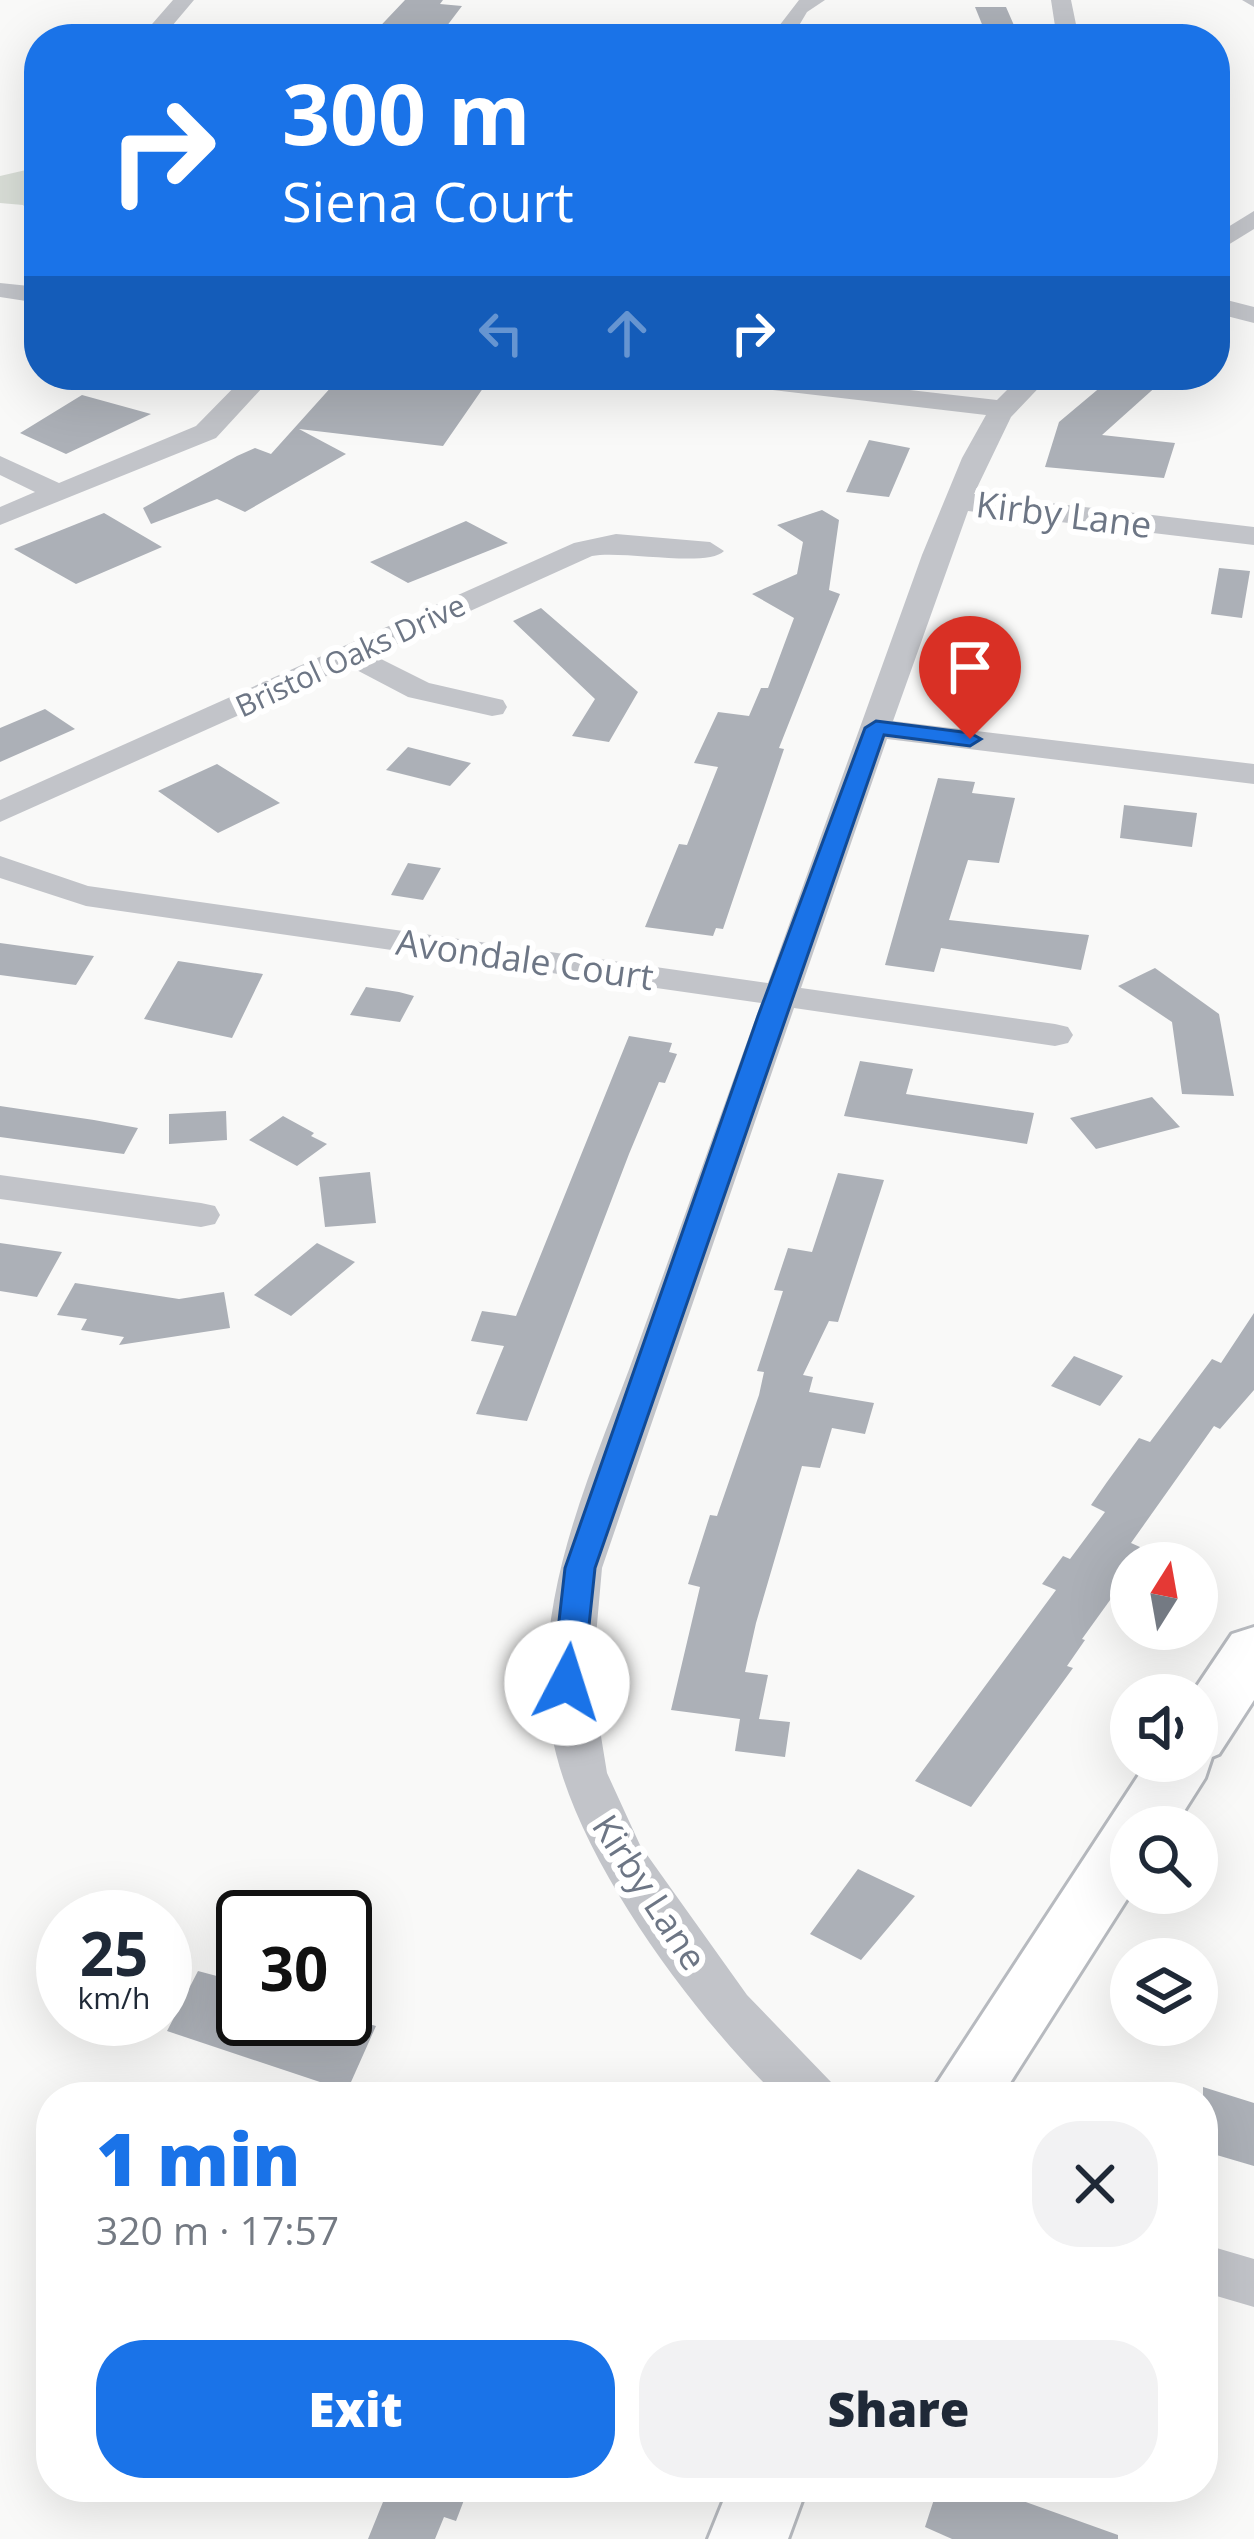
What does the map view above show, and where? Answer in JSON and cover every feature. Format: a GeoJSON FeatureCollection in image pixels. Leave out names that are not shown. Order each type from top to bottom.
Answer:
{"type":"FeatureCollection","features":[{"type":"Feature","properties":{"kind":"street"},"geometry":{"type":"LineString","coordinates":[[163,24],[184,0]]}},
{"type":"Feature","properties":{"kind":"street"},"geometry":{"type":"LineString","coordinates":[[789,24],[799,8],[815,0]]}},
{"type":"Feature","properties":{"kind":"street"},"geometry":{"type":"LineString","coordinates":[[0,518],[206,432],[247,390]]}},
{"type":"Feature","properties":{"kind":"street"},"geometry":{"type":"LineString","coordinates":[[835,390],[1000,410]]}},
{"type":"Feature","properties":{"kind":"street"},"geometry":{"type":"LineString","coordinates":[[959,501],[986,431],[1022,390]]}},
{"type":"Feature","properties":{"kind":"street"},"geometry":{"type":"LineString","coordinates":[[0,464],[60,494]]}},
{"type":"Feature","properties":{"kind":"street","name":"Kirby Lane"},"geometry":{"type":"LineString","coordinates":[[799,2082],[725,2005],[635,1881],[598,1817],[580,1773],[567,1683],[580,1568],[778,996],[959,501],[1254,536]]}},
{"type":"Feature","properties":{"kind":"street","name":"Bristol Oaks Drive"},"geometry":{"type":"LineString","coordinates":[[0,812],[584,549],[616,543],[710,550]]}},
{"type":"Feature","properties":{"kind":"street"},"geometry":{"type":"LineString","coordinates":[[350,655],[419,690],[492,707]]}},
{"type":"Feature","properties":{"kind":"street"},"geometry":{"type":"LineString","coordinates":[[876,728],[1254,774]]}},
{"type":"Feature","properties":{"kind":"street","name":"Avondale Court"},"geometry":{"type":"LineString","coordinates":[[0,866],[34,882],[86,896],[1055,1035]]}},
{"type":"Feature","properties":{"kind":"street"},"geometry":{"type":"LineString","coordinates":[[0,1186],[201,1215]]}},
{"type":"Feature","properties":{"kind":"street"},"geometry":{"type":"LineString","coordinates":[[1218,1706],[1254,1650]]}},
{"type":"Feature","properties":{"kind":"street"},"geometry":{"type":"LineString","coordinates":[[973,2082],[1110,1871]]}},
{"type":"Feature","properties":{"kind":"street"},"geometry":{"type":"LineString","coordinates":[[1218,2272],[1254,2283]]}},
{"type":"Feature","properties":{"kind":"street"},"geometry":{"type":"LineString","coordinates":[[748,2539],[762,2502]]}},
{"type":"Feature","properties":{"kind":"shaded area"},"geometry":{"type":"Polygon","coordinates":[[[24,170],[24,206],[0,203],[0,176],[24,170]]]}},
{"type":"Feature","properties":{"kind":"building"},"geometry":{"type":"Polygon","coordinates":[[[405,0],[443,0],[440,4],[462,6],[448,24],[382,24],[405,0]]]}},
{"type":"Feature","properties":{"kind":"building"},"geometry":{"type":"Polygon","coordinates":[[[975,7],[1006,7],[1013,24],[982,24],[975,7]]]}},
{"type":"Feature","properties":{"kind":"building"},"geometry":{"type":"Polygon","coordinates":[[[329,390],[482,390],[443,446],[299,429],[346,454],[245,512],[217,499],[151,524],[143,508],[255,448],[271,454],[329,390]]]}},
{"type":"Feature","properties":{"kind":"building"},"geometry":{"type":"Polygon","coordinates":[[[1097,390],[1152,390],[1102,435],[1175,443],[1164,478],[1045,467],[1059,422],[1097,390]]]}},
{"type":"Feature","properties":{"kind":"building"},"geometry":{"type":"Polygon","coordinates":[[[82,395],[151,414],[66,454],[20,433],[82,395]]]}},
{"type":"Feature","properties":{"kind":"building"},"geometry":{"type":"Polygon","coordinates":[[[869,440],[910,448],[889,497],[846,492],[869,440]]]}},
{"type":"Feature","properties":{"kind":"building"},"geometry":{"type":"Polygon","coordinates":[[[822,510],[839,520],[829,590],[840,594],[779,748],[784,749],[723,929],[716,928],[713,936],[645,927],[679,844],[687,845],[718,767],[694,763],[718,712],[749,716],[761,688],[768,688],[794,618],[752,594],[797,574],[803,542],[777,525],[822,510]]]}},
{"type":"Feature","properties":{"kind":"building"},"geometry":{"type":"Polygon","coordinates":[[[104,513],[162,547],[76,584],[14,549],[104,513]]]}},
{"type":"Feature","properties":{"kind":"building"},"geometry":{"type":"Polygon","coordinates":[[[466,521],[508,543],[408,583],[370,562],[466,521]]]}},
{"type":"Feature","properties":{"kind":"building"},"geometry":{"type":"Polygon","coordinates":[[[1219,568],[1250,571],[1242,618],[1211,614],[1219,568]]]}},
{"type":"Feature","properties":{"kind":"building"},"geometry":{"type":"Polygon","coordinates":[[[541,608],[638,692],[609,742],[572,736],[595,699],[513,621],[541,608]]]}},
{"type":"Feature","properties":{"kind":"building"},"geometry":{"type":"Polygon","coordinates":[[[45,709],[75,729],[0,762],[0,728],[45,709]]]}},
{"type":"Feature","properties":{"kind":"building"},"geometry":{"type":"Polygon","coordinates":[[[408,747],[471,763],[450,786],[386,770],[408,747]]]}},
{"type":"Feature","properties":{"kind":"building"},"geometry":{"type":"Polygon","coordinates":[[[217,764],[280,803],[218,833],[158,791],[217,764]]]}},
{"type":"Feature","properties":{"kind":"building"},"geometry":{"type":"Polygon","coordinates":[[[938,778],[975,782],[972,793],[1015,798],[999,863],[968,860],[949,920],[1089,935],[1081,970],[941,948],[934,972],[885,965],[938,778]]]}},
{"type":"Feature","properties":{"kind":"building"},"geometry":{"type":"Polygon","coordinates":[[[1124,805],[1197,813],[1192,847],[1120,838],[1124,805]]]}},
{"type":"Feature","properties":{"kind":"building"},"geometry":{"type":"Polygon","coordinates":[[[408,863],[441,868],[423,900],[391,895],[408,863]]]}},
{"type":"Feature","properties":{"kind":"building"},"geometry":{"type":"Polygon","coordinates":[[[0,943],[94,956],[76,985],[0,975],[0,943]]]}},
{"type":"Feature","properties":{"kind":"building"},"geometry":{"type":"Polygon","coordinates":[[[178,961],[263,974],[232,1038],[144,1019],[178,961]]]}},
{"type":"Feature","properties":{"kind":"building"},"geometry":{"type":"Polygon","coordinates":[[[1155,968],[1219,1014],[1234,1096],[1182,1094],[1172,1022],[1118,986],[1155,968]]]}},
{"type":"Feature","properties":{"kind":"building"},"geometry":{"type":"Polygon","coordinates":[[[366,987],[414,996],[400,1022],[350,1015],[366,987]]]}},
{"type":"Feature","properties":{"kind":"building"},"geometry":{"type":"Polygon","coordinates":[[[629,1036],[672,1043],[669,1052],[677,1054],[665,1083],[659,1082],[629,1154],[527,1421],[476,1414],[504,1346],[471,1341],[482,1311],[516,1316],[629,1036]]]}},
{"type":"Feature","properties":{"kind":"building"},"geometry":{"type":"Polygon","coordinates":[[[860,1061],[913,1069],[906,1094],[1034,1113],[1027,1144],[844,1116],[860,1061]]]}},
{"type":"Feature","properties":{"kind":"building"},"geometry":{"type":"Polygon","coordinates":[[[1152,1097],[1180,1127],[1096,1149],[1070,1118],[1152,1097]]]}},
{"type":"Feature","properties":{"kind":"building"},"geometry":{"type":"Polygon","coordinates":[[[0,1106],[138,1128],[124,1154],[0,1137],[0,1106]]]}},
{"type":"Feature","properties":{"kind":"building"},"geometry":{"type":"Polygon","coordinates":[[[226,1111],[227,1140],[169,1144],[169,1114],[226,1111]]]}},
{"type":"Feature","properties":{"kind":"building"},"geometry":{"type":"Polygon","coordinates":[[[283,1116],[327,1144],[297,1166],[249,1140],[283,1116]]]}},
{"type":"Feature","properties":{"kind":"building"},"geometry":{"type":"Polygon","coordinates":[[[370,1172],[376,1223],[325,1227],[319,1177],[370,1172]]]}},
{"type":"Feature","properties":{"kind":"building"},"geometry":{"type":"Polygon","coordinates":[[[838,1173],[884,1180],[838,1322],[829,1321],[803,1375],[813,1377],[809,1392],[874,1403],[865,1434],[832,1428],[820,1468],[802,1466],[756,1623],[745,1672],[768,1675],[759,1719],[790,1722],[785,1757],[735,1751],[740,1719],[671,1710],[700,1587],[688,1584],[710,1515],[717,1516],[759,1395],[764,1372],[757,1371],[783,1291],[774,1290],[788,1248],[812,1252],[838,1173]]]}},
{"type":"Feature","properties":{"kind":"building"},"geometry":{"type":"Polygon","coordinates":[[[0,1243],[62,1252],[37,1297],[0,1291],[0,1243]]]}},
{"type":"Feature","properties":{"kind":"building"},"geometry":{"type":"Polygon","coordinates":[[[317,1243],[355,1262],[291,1316],[254,1295],[317,1243]]]}},
{"type":"Feature","properties":{"kind":"building"},"geometry":{"type":"Polygon","coordinates":[[[75,1283],[179,1299],[224,1292],[230,1328],[119,1345],[124,1337],[81,1330],[87,1319],[57,1315],[75,1283]]]}},
{"type":"Feature","properties":{"kind":"building"},"geometry":{"type":"Polygon","coordinates":[[[1254,1313],[1254,1390],[1220,1429],[1214,1426],[1132,1542],[1110,1542],[1110,1600],[1067,1666],[1073,1668],[971,1807],[915,1781],[1056,1590],[1042,1584],[1063,1556],[1070,1559],[1105,1512],[1091,1505],[1139,1438],[1150,1442],[1212,1359],[1221,1363],[1254,1313]]]}},
{"type":"Feature","properties":{"kind":"building"},"geometry":{"type":"Polygon","coordinates":[[[1074,1356],[1123,1376],[1100,1406],[1051,1386],[1074,1356]]]}},
{"type":"Feature","properties":{"kind":"building"},"geometry":{"type":"Polygon","coordinates":[[[858,1869],[915,1896],[861,1960],[810,1934],[858,1869]]]}},
{"type":"Feature","properties":{"kind":"building"},"geometry":{"type":"Polygon","coordinates":[[[198,1971],[216,1976],[216,2046],[367,2046],[351,2082],[320,2082],[192,2039],[192,1983],[198,1971]]]}},
{"type":"Feature","properties":{"kind":"building"},"geometry":{"type":"Polygon","coordinates":[[[1218,2092],[1254,2103],[1254,2166],[1218,2155],[1218,2092]]]}},
{"type":"Feature","properties":{"kind":"building"},"geometry":{"type":"Polygon","coordinates":[[[383,2502],[463,2502],[456,2521],[444,2517],[435,2539],[368,2539],[383,2502]]]}},
{"type":"Feature","properties":{"kind":"building"},"geometry":{"type":"Polygon","coordinates":[[[933,2502],[1026,2502],[1118,2535],[1118,2539],[952,2539],[925,2527],[933,2502]]]}},
{"type":"Feature","properties":{"kind":"route"},"geometry":{"type":"LineString","coordinates":[[567,1683],[580,1568],[876,728],[970,739]]}}]}
